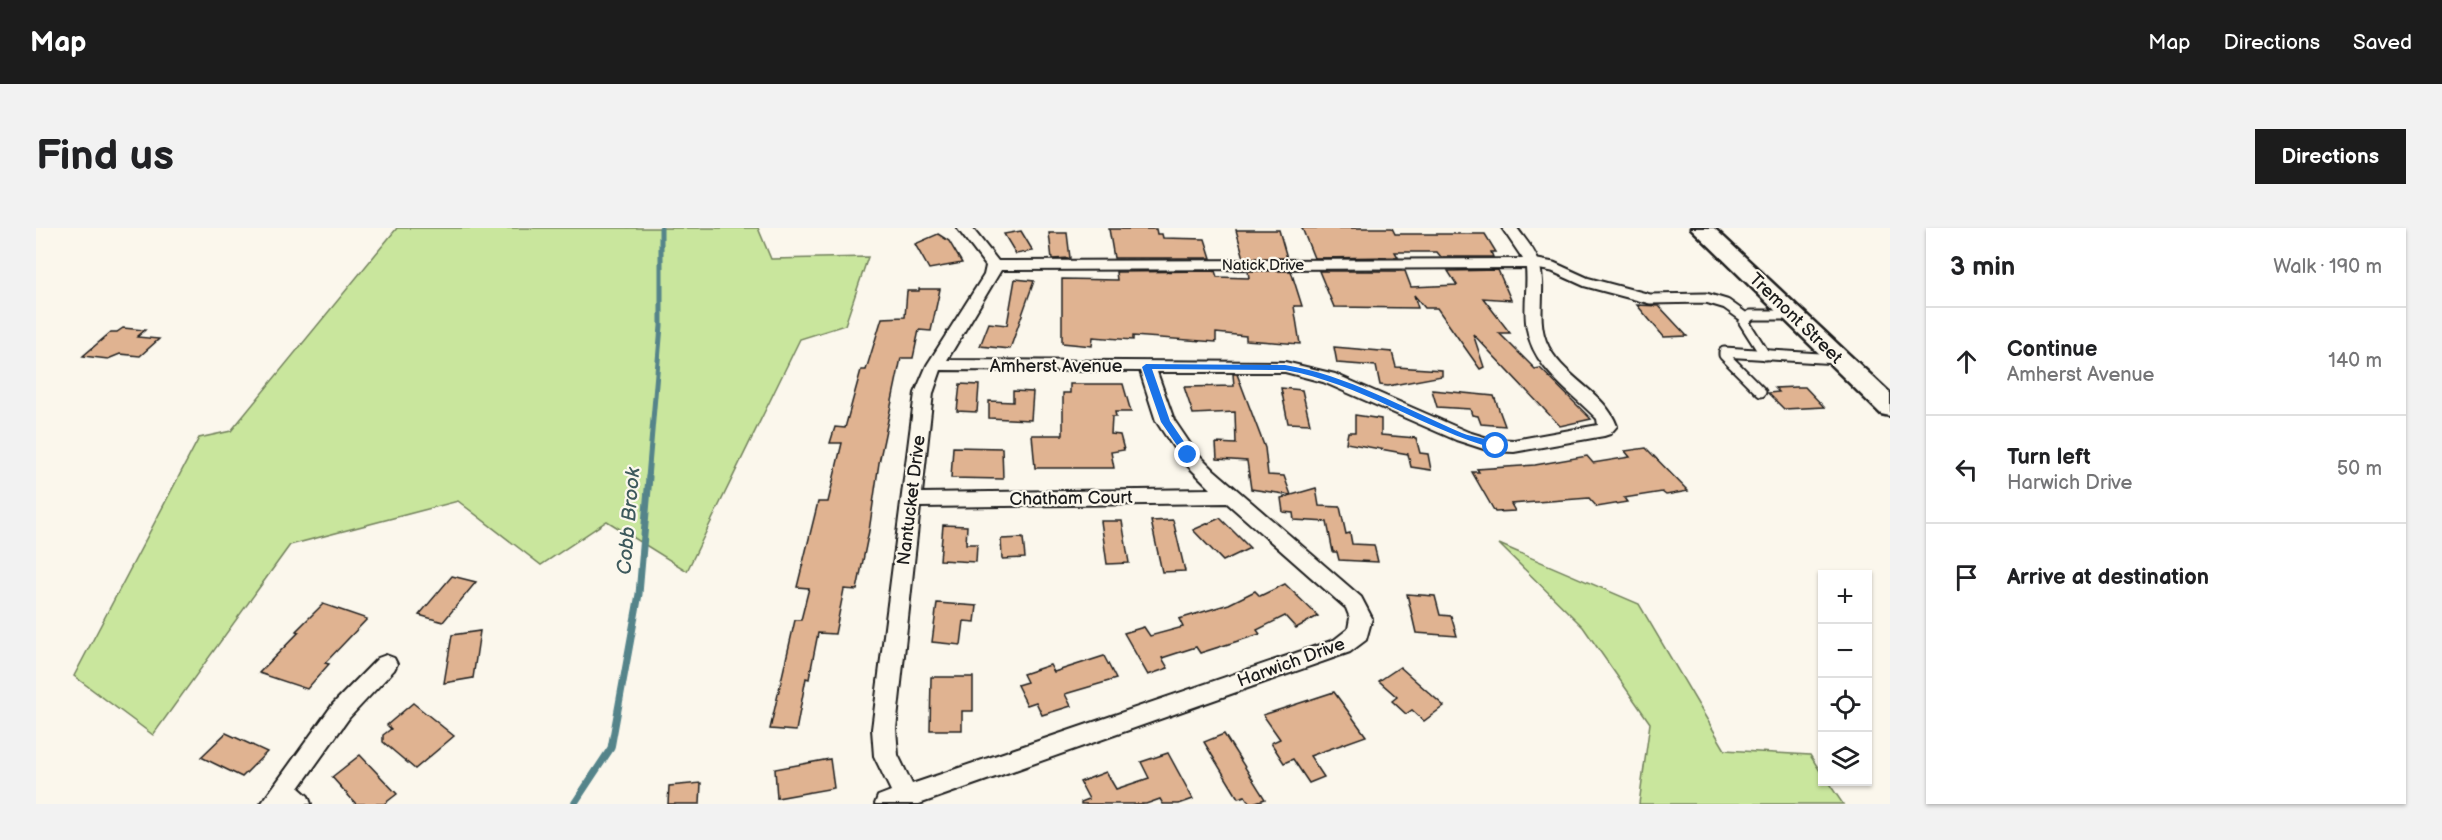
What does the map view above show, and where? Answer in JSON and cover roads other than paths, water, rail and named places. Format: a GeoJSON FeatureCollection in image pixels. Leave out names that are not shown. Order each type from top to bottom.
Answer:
{"type":"FeatureCollection","features":[{"type":"Feature","properties":{"kind":"main road","name":"Tremont Street"},"geometry":{"type":"LineString","coordinates":[[1702,228],[1890,408]]}},
{"type":"Feature","properties":{"kind":"street"},"geometry":{"type":"LineString","coordinates":[[964,228],[994,266]]}},
{"type":"Feature","properties":{"kind":"street","name":"Amherst Avenue"},"geometry":{"type":"LineString","coordinates":[[935,365],[1285,367],[1307,371],[1339,382],[1462,436],[1496,446],[1514,446],[1601,432],[1606,429],[1607,420],[1548,360],[1538,343],[1534,324],[1535,289],[1532,263],[1529,255],[1509,228]]}},
{"type":"Feature","properties":{"kind":"street","name":"Natick Drive"},"geometry":{"type":"LineString","coordinates":[[994,266],[1532,263]]}},
{"type":"Feature","properties":{"kind":"street","name":"Nantucket Drive"},"geometry":{"type":"LineString","coordinates":[[897,800],[886,756],[884,729],[924,393],[935,365],[992,275],[994,266]]}},
{"type":"Feature","properties":{"kind":"street","name":"Harwich Drive"},"geometry":{"type":"LineString","coordinates":[[897,800],[1342,646],[1354,639],[1360,631],[1362,623],[1360,613],[1354,603],[1207,475],[1179,443],[1165,422],[1146,367]]}},
{"type":"Feature","properties":{"kind":"street","name":"Chatham Court"},"geometry":{"type":"LineString","coordinates":[[911,500],[1231,496]]}},
{"type":"Feature","properties":{"kind":"street"},"geometry":{"type":"LineString","coordinates":[[285,799],[334,720],[386,664]]}},
{"type":"Feature","properties":{"kind":"lane"},"geometry":{"type":"LineString","coordinates":[[1532,263],[1553,267],[1586,282],[1650,299],[1706,298],[1726,304],[1747,319]]}},
{"type":"Feature","properties":{"kind":"lane"},"geometry":{"type":"LineString","coordinates":[[1765,355],[1744,322],[1750,315],[1794,315]]}},
{"type":"Feature","properties":{"kind":"lane"},"geometry":{"type":"LineString","coordinates":[[1761,392],[1724,355],[1724,351],[1840,360]]}},
{"type":"Feature","properties":{"kind":"waterway","name":"Cobb Brook"},"geometry":{"type":"LineString","coordinates":[[648,478],[661,326],[661,228]]}},
{"type":"Feature","properties":{"kind":"waterway","name":"Cobb Brook"},"geometry":{"type":"LineString","coordinates":[[574,804],[611,748],[639,594],[649,477]]}}]}
